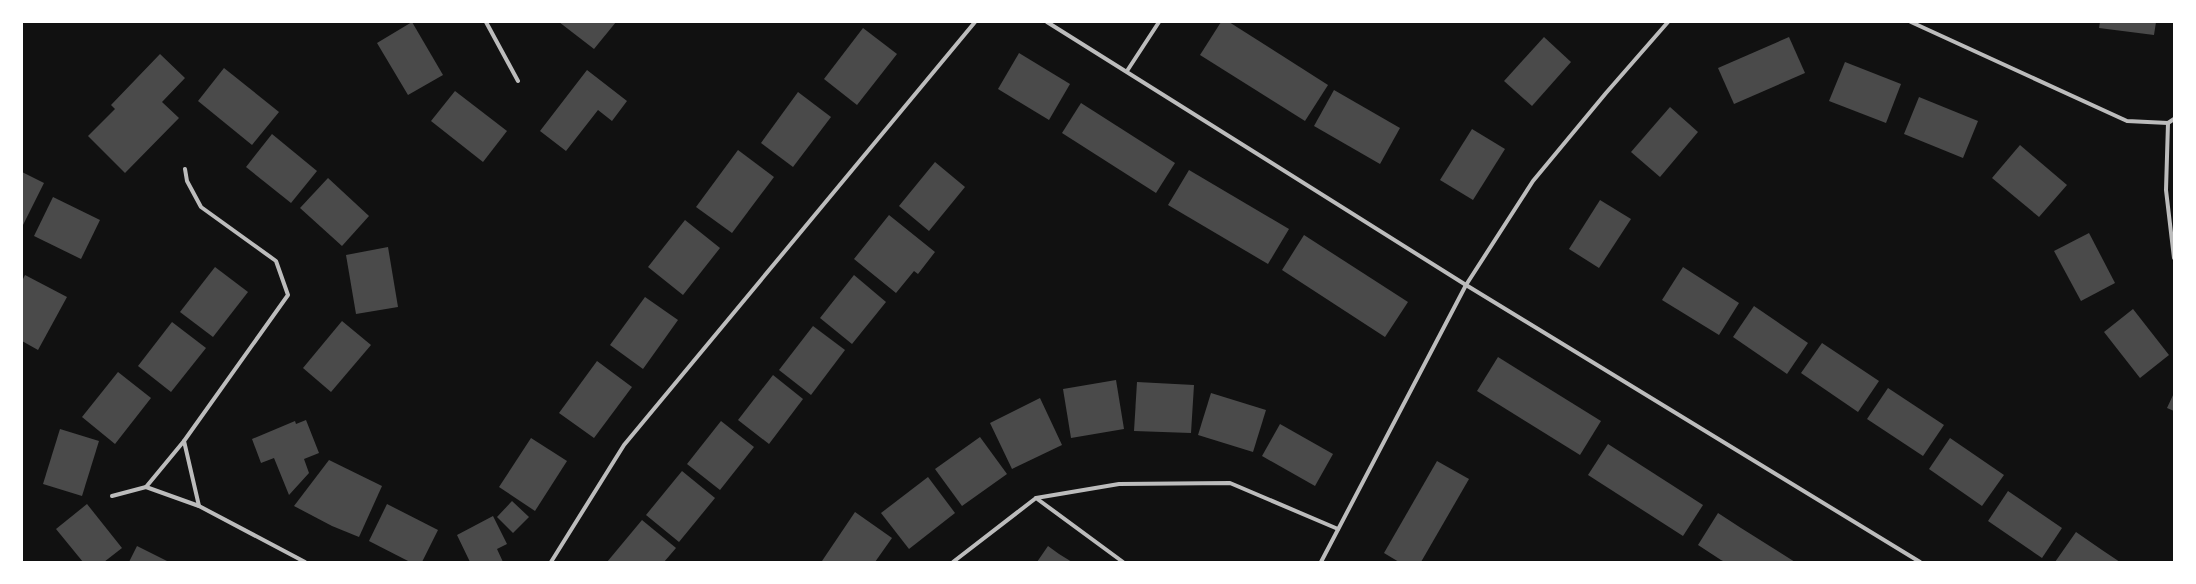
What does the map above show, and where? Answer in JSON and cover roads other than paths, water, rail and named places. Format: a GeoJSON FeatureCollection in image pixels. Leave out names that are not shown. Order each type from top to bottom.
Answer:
{"type":"FeatureCollection","features":[{"type":"Feature","properties":{"kind":"street"},"geometry":{"type":"LineString","coordinates":[[486,22],[518,81]]}},
{"type":"Feature","properties":{"kind":"street"},"geometry":{"type":"LineString","coordinates":[[551,562],[624,445],[975,22]]}},
{"type":"Feature","properties":{"kind":"street"},"geometry":{"type":"LineString","coordinates":[[1047,22],[1466,285],[1920,562]]}},
{"type":"Feature","properties":{"kind":"street"},"geometry":{"type":"LineString","coordinates":[[1127,71],[1159,22]]}},
{"type":"Feature","properties":{"kind":"street"},"geometry":{"type":"LineString","coordinates":[[1320,562],[1466,285],[1533,181],[1668,22]]}},
{"type":"Feature","properties":{"kind":"street"},"geometry":{"type":"LineString","coordinates":[[1912,22],[2128,121],[2168,123],[2174,119]]}},
{"type":"Feature","properties":{"kind":"street"},"geometry":{"type":"LineString","coordinates":[[2168,123],[2166,190],[2174,258]]}},
{"type":"Feature","properties":{"kind":"street"},"geometry":{"type":"LineString","coordinates":[[146,487],[184,442],[288,295],[276,261],[201,207],[187,181],[185,169]]}},
{"type":"Feature","properties":{"kind":"street"},"geometry":{"type":"LineString","coordinates":[[184,442],[199,506]]}},
{"type":"Feature","properties":{"kind":"street"},"geometry":{"type":"LineString","coordinates":[[953,562],[1036,498],[1119,484],[1230,483],[1338,529]]}},
{"type":"Feature","properties":{"kind":"street"},"geometry":{"type":"LineString","coordinates":[[112,496],[146,487],[199,506],[305,562]]}},
{"type":"Feature","properties":{"kind":"street"},"geometry":{"type":"LineString","coordinates":[[1036,498],[1123,562]]}}]}
